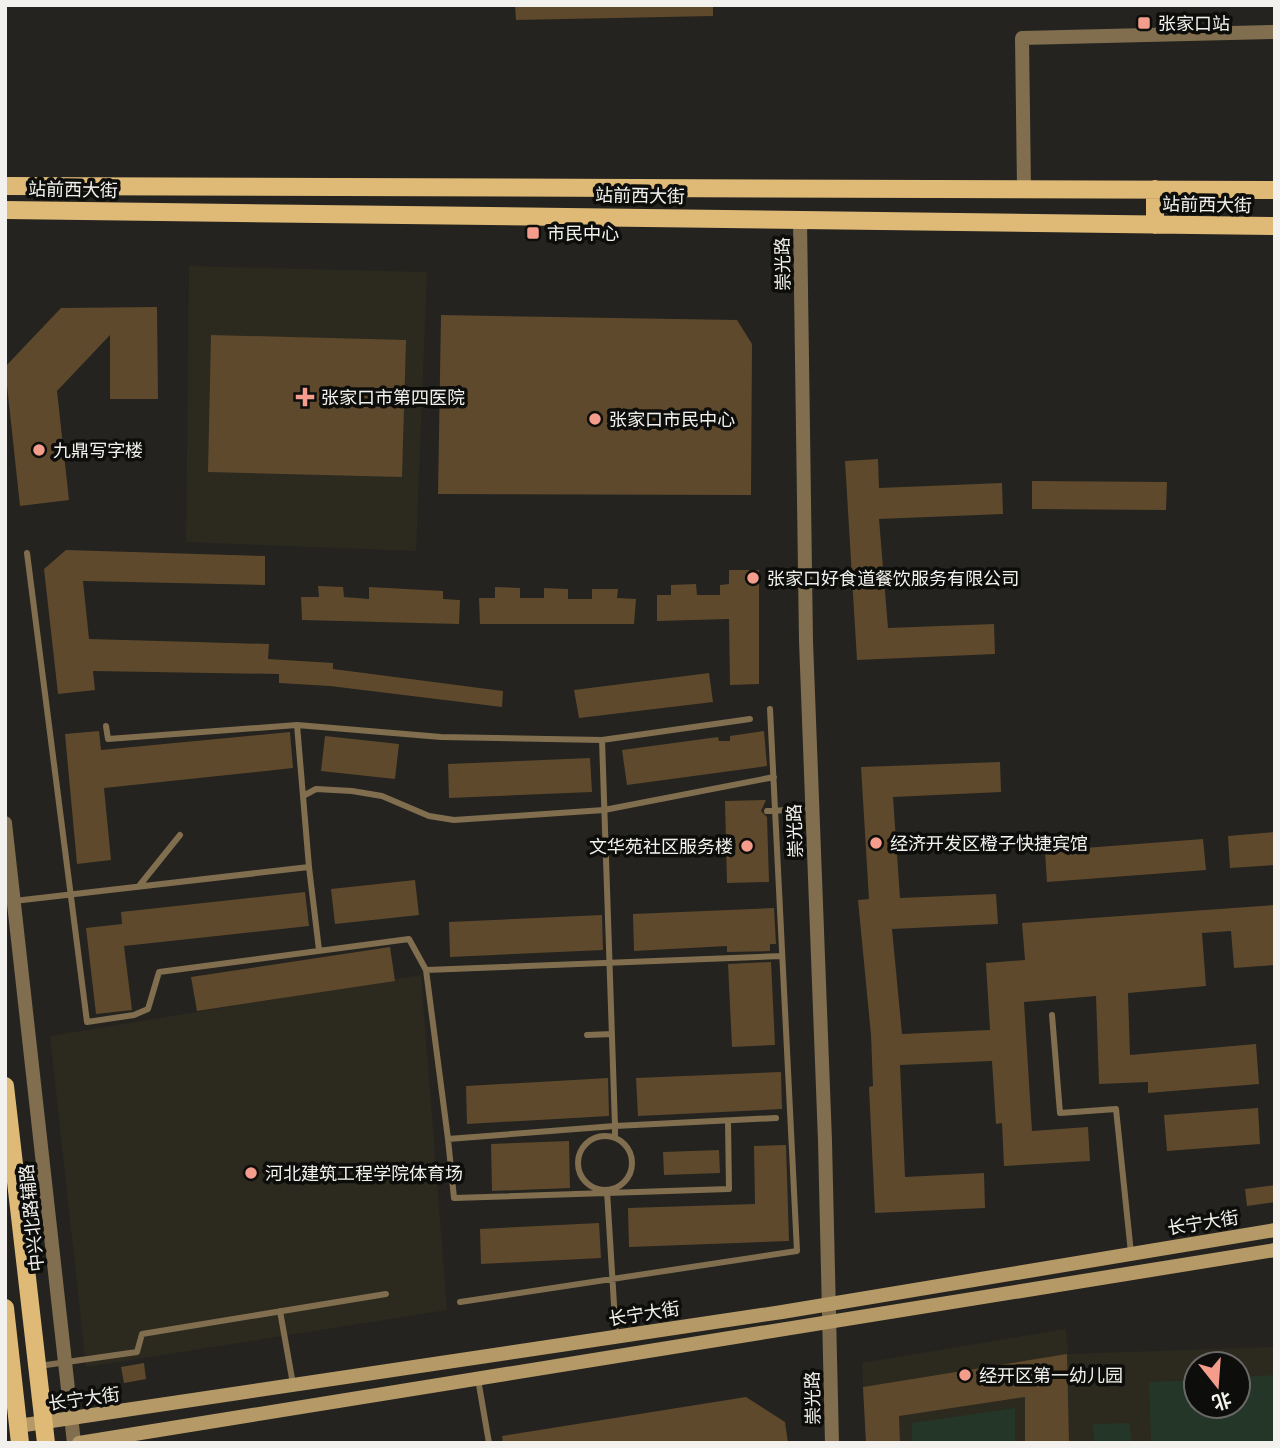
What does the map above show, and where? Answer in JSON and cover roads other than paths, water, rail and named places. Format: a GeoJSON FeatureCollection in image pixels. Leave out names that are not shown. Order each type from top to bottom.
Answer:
{"type":"FeatureCollection","features":[{"type":"Feature","properties":{"kind":"main road","name":"站前西大街"},"geometry":{"type":"LineString","coordinates":[[5,186],[1275,190]]}},
{"type":"Feature","properties":{"kind":"main road"},"geometry":{"type":"LineString","coordinates":[[1155,189],[1155,225]]}},
{"type":"Feature","properties":{"kind":"main road","name":"站前西大街"},"geometry":{"type":"LineString","coordinates":[[5,210],[1275,226]]}},
{"type":"Feature","properties":{"kind":"main road"},"geometry":{"type":"LineString","coordinates":[[5,1086],[46,1443]]}},
{"type":"Feature","properties":{"kind":"main road","name":"长宁大街"},"geometry":{"type":"LineString","coordinates":[[19,1434],[44,1423],[829,1304],[1275,1230]]}},
{"type":"Feature","properties":{"kind":"main road"},"geometry":{"type":"LineString","coordinates":[[76,1443],[1275,1250]]}},
{"type":"Feature","properties":{"kind":"main road"},"geometry":{"type":"LineString","coordinates":[[5,1308],[19,1434]]}},
{"type":"Feature","properties":{"kind":"street"},"geometry":{"type":"LineString","coordinates":[[1024,188],[1022,38],[1275,32]]}},
{"type":"Feature","properties":{"kind":"street","name":"崇光路"},"geometry":{"type":"LineString","coordinates":[[800,219],[806,641],[832,1443]]}},
{"type":"Feature","properties":{"kind":"street","name":"中兴北路辅路"},"geometry":{"type":"LineString","coordinates":[[5,823],[76,1443]]}},
{"type":"Feature","properties":{"kind":"lane"},"geometry":{"type":"LineString","coordinates":[[27,553],[87,1022],[134,1015],[148,1009],[159,972],[409,939],[426,970],[454,1198],[729,1189],[728,1121]]}},
{"type":"Feature","properties":{"kind":"lane"},"geometry":{"type":"LineString","coordinates":[[460,1301],[797,1251],[771,709]]}},
{"type":"Feature","properties":{"kind":"lane"},"geometry":{"type":"LineString","coordinates":[[106,726],[108,739],[297,725],[441,737],[602,740],[750,719]]}},
{"type":"Feature","properties":{"kind":"lane"},"geometry":{"type":"LineString","coordinates":[[297,725],[319,950]]}},
{"type":"Feature","properties":{"kind":"lane"},"geometry":{"type":"LineString","coordinates":[[602,740],[615,1138]]}},
{"type":"Feature","properties":{"kind":"lane"},"geometry":{"type":"LineString","coordinates":[[303,796],[316,789],[352,791],[382,796],[429,816],[454,820],[604,810],[774,777]]}},
{"type":"Feature","properties":{"kind":"lane"},"geometry":{"type":"LineString","coordinates":[[766,811],[813,809]]}},
{"type":"Feature","properties":{"kind":"lane"},"geometry":{"type":"LineString","coordinates":[[139,886],[180,835]]}},
{"type":"Feature","properties":{"kind":"lane"},"geometry":{"type":"LineString","coordinates":[[14,901],[309,867]]}},
{"type":"Feature","properties":{"kind":"lane"},"geometry":{"type":"LineString","coordinates":[[426,970],[782,956]]}},
{"type":"Feature","properties":{"kind":"lane"},"geometry":{"type":"LineString","coordinates":[[1052,1015],[1060,1113],[1116,1109],[1131,1254]]}},
{"type":"Feature","properties":{"kind":"lane"},"geometry":{"type":"LineString","coordinates":[[587,1035],[612,1034]]}},
{"type":"Feature","properties":{"kind":"lane"},"geometry":{"type":"LineString","coordinates":[[448,1139],[615,1126],[776,1118]]}},
{"type":"Feature","properties":{"kind":"lane"},"geometry":{"type":"LineString","coordinates":[[597,1137],[615,1138],[628,1150],[631,1167],[623,1182],[607,1191],[590,1185],[579,1172],[579,1154],[597,1137]]}},
{"type":"Feature","properties":{"kind":"lane"},"geometry":{"type":"LineString","coordinates":[[607,1191],[616,1337]]}},
{"type":"Feature","properties":{"kind":"lane"},"geometry":{"type":"LineString","coordinates":[[37,1366],[137,1352],[142,1334],[386,1294]]}},
{"type":"Feature","properties":{"kind":"lane"},"geometry":{"type":"LineString","coordinates":[[280,1311],[293,1386]]}},
{"type":"Feature","properties":{"kind":"lane"},"geometry":{"type":"LineString","coordinates":[[478,1379],[489,1443]]}},
{"type":"Feature","properties":{"kind":"place","name":"张家口站"},"geometry":{"type":"Point","coordinates":[1144,23]}},
{"type":"Feature","properties":{"kind":"place","name":"市民中心"},"geometry":{"type":"Point","coordinates":[533,233]}},
{"type":"Feature","properties":{"kind":"place","name":"张家口市第四医院"},"geometry":{"type":"Point","coordinates":[305,397]}},
{"type":"Feature","properties":{"kind":"place","name":"张家口市民中心"},"geometry":{"type":"Point","coordinates":[595,419]}},
{"type":"Feature","properties":{"kind":"place","name":"九鼎写字楼"},"geometry":{"type":"Point","coordinates":[39,450]}},
{"type":"Feature","properties":{"kind":"place","name":"张家口好食道餐饮服务有限公司"},"geometry":{"type":"Point","coordinates":[753,578]}},
{"type":"Feature","properties":{"kind":"place","name":"经济开发区橙子快捷宾馆"},"geometry":{"type":"Point","coordinates":[876,843]}},
{"type":"Feature","properties":{"kind":"place","name":"文华苑社区服务楼"},"geometry":{"type":"Point","coordinates":[747,846]}},
{"type":"Feature","properties":{"kind":"place","name":"河北建筑工程学院体育场"},"geometry":{"type":"Point","coordinates":[251,1173]}},
{"type":"Feature","properties":{"kind":"place","name":"经开区第一幼儿园"},"geometry":{"type":"Point","coordinates":[965,1375]}}]}
